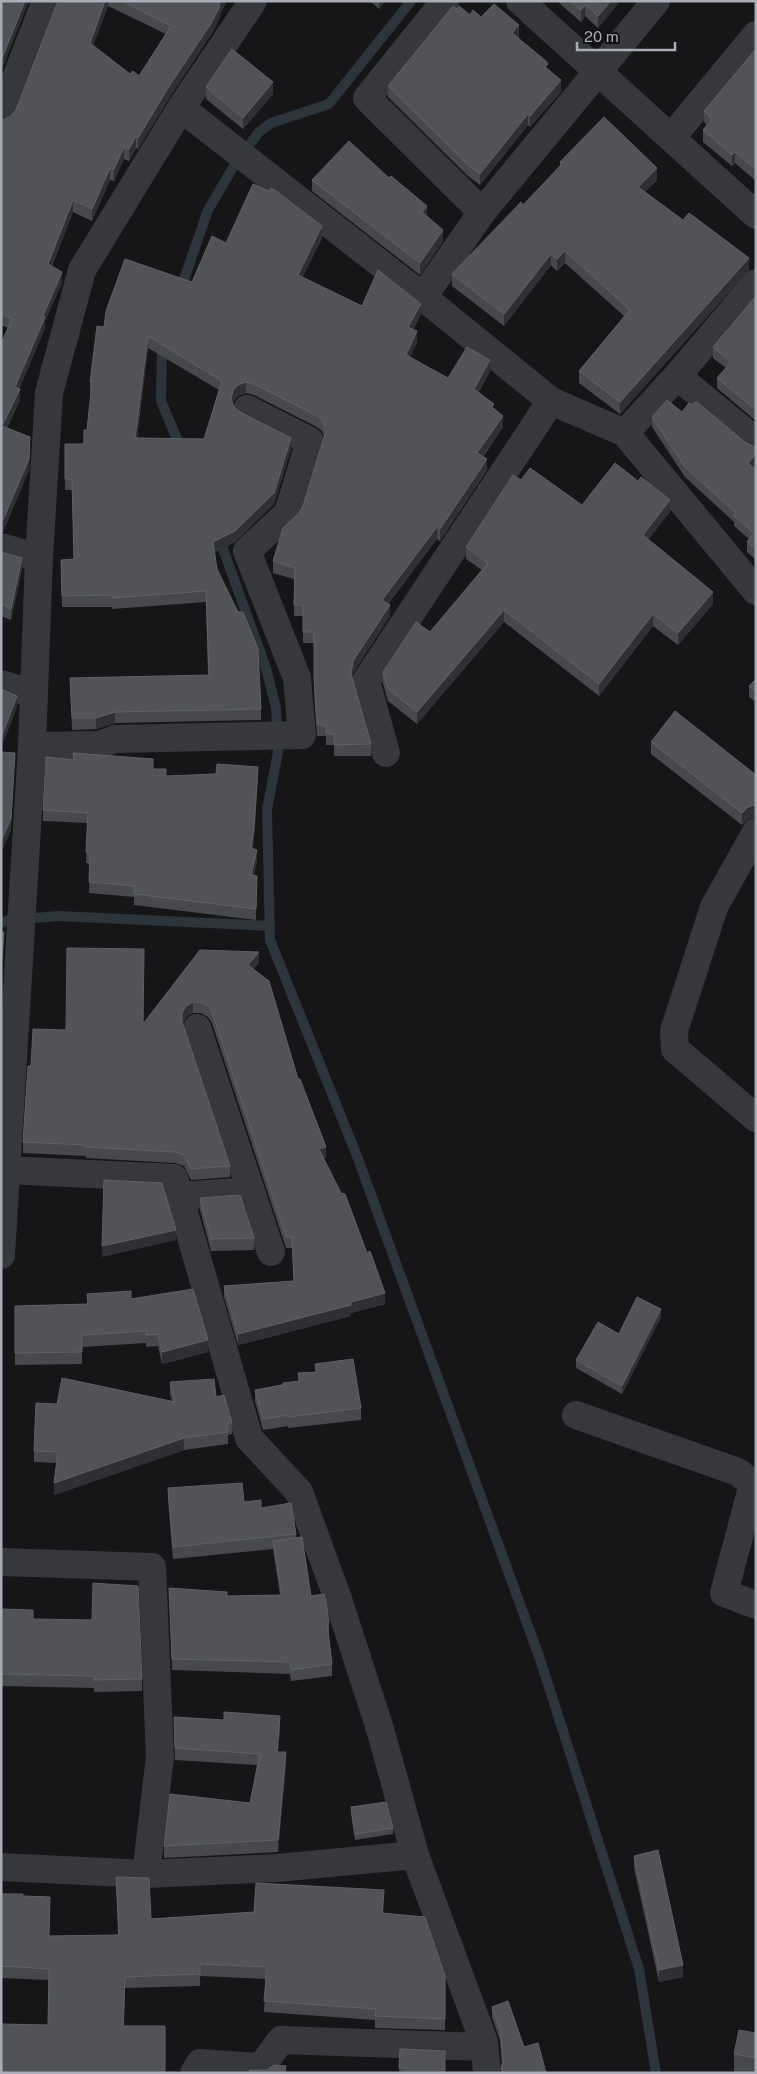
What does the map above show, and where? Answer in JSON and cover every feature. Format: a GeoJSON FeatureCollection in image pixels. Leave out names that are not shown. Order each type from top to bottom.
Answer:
{"type":"FeatureCollection","features":[{"type":"Feature","properties":{"kind":"street"},"geometry":{"type":"LineString","coordinates":[[1,116],[46,1]]}},
{"type":"Feature","properties":{"kind":"street"},"geometry":{"type":"LineString","coordinates":[[1,1254],[32,746],[39,558],[49,393],[82,270],[181,108],[253,1]]}},
{"type":"Feature","properties":{"kind":"street"},"geometry":{"type":"LineString","coordinates":[[445,1],[367,98],[482,212]]}},
{"type":"Feature","properties":{"kind":"street"},"geometry":{"type":"LineString","coordinates":[[520,1],[756,215]]}},
{"type":"Feature","properties":{"kind":"street"},"geometry":{"type":"LineString","coordinates":[[423,297],[482,212],[656,1]]}},
{"type":"Feature","properties":{"kind":"street"},"geometry":{"type":"LineString","coordinates":[[671,138],[756,35]]}},
{"type":"Feature","properties":{"kind":"street"},"geometry":{"type":"LineString","coordinates":[[181,108],[423,297],[551,401],[625,433],[756,591]]}},
{"type":"Feature","properties":{"kind":"street"},"geometry":{"type":"LineString","coordinates":[[625,433],[677,376],[756,283]]}},
{"type":"Feature","properties":{"kind":"street"},"geometry":{"type":"LineString","coordinates":[[677,376],[756,441]]}},
{"type":"Feature","properties":{"kind":"street"},"geometry":{"type":"LineString","coordinates":[[386,753],[366,681],[551,401]]}},
{"type":"Feature","properties":{"kind":"street"},"geometry":{"type":"LineString","coordinates":[[32,746],[99,745],[116,739],[302,735],[297,678],[246,551],[288,513],[310,440],[247,409]]}},
{"type":"Feature","properties":{"kind":"street"},"geometry":{"type":"LineString","coordinates":[[1,547],[39,558]]}},
{"type":"Feature","properties":{"kind":"street"},"geometry":{"type":"LineString","coordinates":[[1,684],[34,694]]}},
{"type":"Feature","properties":{"kind":"street"},"geometry":{"type":"LineString","coordinates":[[756,832],[714,907],[674,1031],[675,1049],[756,1118]]}},
{"type":"Feature","properties":{"kind":"street"},"geometry":{"type":"LineString","coordinates":[[197,1028],[271,1252]]}},
{"type":"Feature","properties":{"kind":"street"},"geometry":{"type":"LineString","coordinates":[[6,1170],[174,1178],[249,1438],[299,1492],[338,1599],[380,1729],[415,1855],[484,2042],[485,2060],[281,2040],[261,2067],[200,2063],[194,2073]]}},
{"type":"Feature","properties":{"kind":"street"},"geometry":{"type":"LineString","coordinates":[[179,1196],[251,1191]]}},
{"type":"Feature","properties":{"kind":"street"},"geometry":{"type":"LineString","coordinates":[[576,1415],[738,1472],[753,1484],[724,1593],[756,1605]]}},
{"type":"Feature","properties":{"kind":"street"},"geometry":{"type":"LineString","coordinates":[[1,1562],[152,1567],[160,1757],[146,1874]]}},
{"type":"Feature","properties":{"kind":"street"},"geometry":{"type":"LineString","coordinates":[[1,1867],[146,1874],[277,1868],[415,1855]]}},
{"type":"Feature","properties":{"kind":"building"},"geometry":{"type":"Polygon","coordinates":[[[1,1],[25,1],[1,61],[1,1]]]}},
{"type":"Feature","properties":{"kind":"building"},"geometry":{"type":"Polygon","coordinates":[[[58,1],[105,1],[90,43],[130,74],[133,71],[139,76],[171,26],[122,1],[221,1],[212,22],[168,88],[138,138],[136,136],[129,149],[124,147],[114,169],[110,168],[92,209],[73,200],[48,264],[62,272],[15,387],[20,389],[2,426],[30,437],[29,459],[3,520],[1,520],[1,344],[12,319],[1,314],[1,120],[10,117],[16,110],[58,1]]]}},
{"type":"Feature","properties":{"kind":"building"},"geometry":{"type":"Polygon","coordinates":[[[570,1],[611,1],[598,16],[585,5],[581,10],[570,1]]]}},
{"type":"Feature","properties":{"kind":"building"},"geometry":{"type":"Polygon","coordinates":[[[494,4],[519,25],[512,33],[546,61],[548,64],[545,67],[561,80],[530,116],[528,114],[480,174],[468,165],[388,86],[453,6],[457,9],[459,6],[470,15],[473,10],[481,17],[494,4]]]}},
{"type":"Feature","properties":{"kind":"building"},"geometry":{"type":"Polygon","coordinates":[[[232,49],[273,82],[243,118],[206,87],[232,49]]]}},
{"type":"Feature","properties":{"kind":"building"},"geometry":{"type":"Polygon","coordinates":[[[756,49],[756,169],[735,152],[732,155],[703,130],[712,119],[704,111],[756,49]]]}},
{"type":"Feature","properties":{"kind":"building"},"geometry":{"type":"Polygon","coordinates":[[[604,117],[657,168],[638,187],[683,220],[689,213],[749,258],[620,402],[579,371],[630,310],[565,251],[557,259],[551,254],[504,314],[452,274],[521,202],[523,205],[562,164],[560,162],[604,117]]]}},
{"type":"Feature","properties":{"kind":"building"},"geometry":{"type":"Polygon","coordinates":[[[349,141],[389,178],[391,176],[427,206],[422,212],[443,230],[420,263],[312,180],[349,141]]]}},
{"type":"Feature","properties":{"kind":"building"},"geometry":{"type":"Polygon","coordinates":[[[253,184],[269,191],[271,188],[322,226],[298,275],[362,306],[378,270],[421,304],[408,327],[417,331],[406,355],[448,378],[467,347],[490,360],[474,389],[494,404],[492,407],[503,416],[477,453],[487,459],[440,529],[437,527],[382,600],[390,605],[353,661],[351,674],[371,744],[334,745],[334,734],[326,734],[326,725],[317,725],[314,632],[303,632],[303,605],[294,605],[295,568],[273,561],[283,528],[299,513],[303,506],[325,434],[325,427],[322,420],[317,416],[254,384],[246,382],[238,385],[233,390],[231,399],[234,407],[240,412],[291,438],[274,493],[235,531],[213,542],[217,569],[238,612],[243,612],[258,649],[261,709],[115,712],[96,718],[72,718],[70,678],[209,675],[206,591],[112,598],[112,595],[62,596],[61,560],[74,559],[72,479],[65,479],[65,444],[84,444],[84,430],[87,430],[92,382],[90,382],[97,326],[104,327],[106,311],[125,259],[192,282],[212,236],[226,243],[253,184]],[[148,336],[135,438],[204,439],[222,381],[148,336]]]}},
{"type":"Feature","properties":{"kind":"building"},"geometry":{"type":"Polygon","coordinates":[[[756,296],[756,410],[717,378],[731,362],[713,347],[756,296]]]}},
{"type":"Feature","properties":{"kind":"building"},"geometry":{"type":"Polygon","coordinates":[[[667,400],[682,412],[689,403],[692,405],[696,401],[746,443],[756,446],[756,454],[748,463],[756,470],[756,550],[747,542],[754,533],[734,516],[736,513],[685,467],[652,417],[667,400]]]}},
{"type":"Feature","properties":{"kind":"building"},"geometry":{"type":"Polygon","coordinates":[[[615,463],[638,481],[641,477],[670,500],[643,535],[713,592],[678,633],[653,614],[599,684],[504,610],[417,712],[388,689],[383,672],[416,622],[430,632],[488,563],[466,547],[513,475],[521,480],[530,468],[582,505],[615,463]]]}},
{"type":"Feature","properties":{"kind":"building"},"geometry":{"type":"Polygon","coordinates":[[[1,552],[22,558],[11,609],[1,604],[1,552]]]}},
{"type":"Feature","properties":{"kind":"building"},"geometry":{"type":"Polygon","coordinates":[[[756,679],[756,692],[749,686],[756,679]]]}},
{"type":"Feature","properties":{"kind":"building"},"geometry":{"type":"Polygon","coordinates":[[[1,689],[17,696],[1,738],[1,689]]]}},
{"type":"Feature","properties":{"kind":"building"},"geometry":{"type":"Polygon","coordinates":[[[675,711],[756,775],[756,803],[754,805],[748,807],[742,813],[651,742],[675,711]]]}},
{"type":"Feature","properties":{"kind":"building"},"geometry":{"type":"Polygon","coordinates":[[[1,752],[15,753],[11,819],[1,841],[1,752]]]}},
{"type":"Feature","properties":{"kind":"building"},"geometry":{"type":"Polygon","coordinates":[[[73,753],[153,759],[153,769],[166,769],[166,776],[216,774],[217,764],[258,767],[251,848],[257,850],[251,875],[257,876],[256,909],[134,894],[135,886],[89,882],[90,853],[86,852],[88,813],[43,810],[46,757],[74,760],[73,753]]]}},
{"type":"Feature","properties":{"kind":"building"},"geometry":{"type":"Polygon","coordinates":[[[1,932],[4,932],[1,969],[1,932]]]}},
{"type":"Feature","properties":{"kind":"building"},"geometry":{"type":"Polygon","coordinates":[[[67,948],[144,949],[143,1024],[200,950],[259,952],[248,965],[269,981],[298,1079],[300,1079],[326,1147],[319,1149],[341,1193],[345,1194],[367,1253],[370,1251],[385,1293],[351,1302],[351,1305],[238,1334],[224,1286],[294,1281],[292,1237],[286,1237],[212,1012],[208,1006],[201,1002],[193,1002],[186,1006],[182,1013],[182,1022],[230,1166],[191,1169],[184,1155],[175,1152],[23,1142],[28,1066],[31,1066],[33,1029],[66,1030],[67,948]]]}},
{"type":"Feature","properties":{"kind":"building"},"geometry":{"type":"Polygon","coordinates":[[[104,1180],[162,1183],[176,1230],[102,1246],[104,1180]]]}},
{"type":"Feature","properties":{"kind":"building"},"geometry":{"type":"Polygon","coordinates":[[[240,1195],[254,1238],[211,1239],[200,1198],[240,1195]]]}},
{"type":"Feature","properties":{"kind":"building"},"geometry":{"type":"Polygon","coordinates":[[[193,1289],[208,1340],[162,1352],[158,1334],[146,1335],[146,1331],[82,1335],[82,1352],[15,1353],[15,1306],[88,1304],[87,1294],[131,1291],[131,1299],[193,1289]]]}},
{"type":"Feature","properties":{"kind":"building"},"geometry":{"type":"Polygon","coordinates":[[[637,1297],[661,1309],[622,1386],[576,1360],[598,1322],[619,1334],[637,1297]]]}},
{"type":"Feature","properties":{"kind":"building"},"geometry":{"type":"Polygon","coordinates":[[[353,1359],[361,1408],[263,1419],[255,1390],[300,1381],[298,1373],[317,1372],[315,1364],[353,1359]]]}},
{"type":"Feature","properties":{"kind":"building"},"geometry":{"type":"Polygon","coordinates":[[[62,1378],[175,1402],[170,1382],[214,1379],[216,1397],[224,1395],[232,1423],[227,1423],[228,1432],[184,1438],[54,1483],[58,1452],[34,1451],[36,1403],[57,1404],[62,1378]]]}},
{"type":"Feature","properties":{"kind":"building"},"geometry":{"type":"Polygon","coordinates":[[[242,1483],[244,1502],[261,1500],[261,1508],[291,1503],[296,1534],[173,1547],[168,1488],[242,1483]]]}},
{"type":"Feature","properties":{"kind":"building"},"geometry":{"type":"Polygon","coordinates":[[[302,1537],[311,1596],[324,1594],[326,1602],[332,1664],[291,1670],[290,1662],[172,1659],[169,1588],[227,1592],[227,1596],[282,1595],[273,1541],[302,1537]]]}},
{"type":"Feature","properties":{"kind":"building"},"geometry":{"type":"Polygon","coordinates":[[[93,1583],[138,1586],[142,1679],[94,1680],[94,1676],[1,1674],[1,1609],[33,1610],[33,1619],[92,1620],[93,1583]]]}},
{"type":"Feature","properties":{"kind":"building"},"geometry":{"type":"Polygon","coordinates":[[[224,1712],[280,1716],[277,1752],[286,1752],[278,1840],[164,1846],[170,1794],[250,1803],[260,1754],[175,1748],[174,1717],[224,1720],[224,1712]]]}},
{"type":"Feature","properties":{"kind":"building"},"geometry":{"type":"Polygon","coordinates":[[[386,1802],[393,1828],[355,1834],[351,1807],[386,1802]]]}},
{"type":"Feature","properties":{"kind":"building"},"geometry":{"type":"Polygon","coordinates":[[[658,1850],[683,1965],[659,1970],[634,1856],[658,1850]]]}},
{"type":"Feature","properties":{"kind":"building"},"geometry":{"type":"Polygon","coordinates":[[[116,1877],[149,1878],[151,1919],[254,1912],[256,1883],[384,1890],[382,1913],[425,1917],[445,1976],[445,2019],[375,2016],[376,2009],[264,2001],[267,1967],[200,1964],[200,1974],[125,1977],[123,2026],[165,2026],[165,2073],[1,2073],[1,2024],[48,2025],[49,1969],[1,1966],[1,1894],[50,1897],[49,1936],[119,1935],[116,1877]]]}},
{"type":"Feature","properties":{"kind":"building"},"geometry":{"type":"Polygon","coordinates":[[[508,2001],[524,2047],[538,2043],[546,2073],[503,2073],[501,2068],[503,2061],[500,2030],[492,2007],[508,2001]]]}},
{"type":"Feature","properties":{"kind":"building"},"geometry":{"type":"Polygon","coordinates":[[[739,2030],[756,2033],[756,2058],[734,2054],[739,2030]]]}},
{"type":"Feature","properties":{"kind":"building"},"geometry":{"type":"Polygon","coordinates":[[[400,2049],[445,2051],[445,2073],[406,2073],[406,2068],[399,2068],[400,2049]]]}},
{"type":"Feature","properties":{"kind":"building"},"geometry":{"type":"Polygon","coordinates":[[[274,2065],[286,2066],[285,2073],[250,2073],[250,2070],[267,2070],[274,2065]]]}},
{"type":"Feature","properties":{"kind":"waterway"},"geometry":{"type":"LineString","coordinates":[[180,291],[208,210],[235,164],[259,132],[271,123],[329,104],[411,1]]}},
{"type":"Feature","properties":{"kind":"waterway"},"geometry":{"type":"LineString","coordinates":[[162,342],[161,401],[182,451]]}},
{"type":"Feature","properties":{"kind":"waterway"},"geometry":{"type":"LineString","coordinates":[[218,535],[266,668],[276,708],[278,752],[267,809],[270,940],[357,1156],[540,1659],[639,1969],[656,2073]]}},
{"type":"Feature","properties":{"kind":"waterway"},"geometry":{"type":"LineString","coordinates":[[1,923],[9,920],[59,916],[270,926]]}}]}
